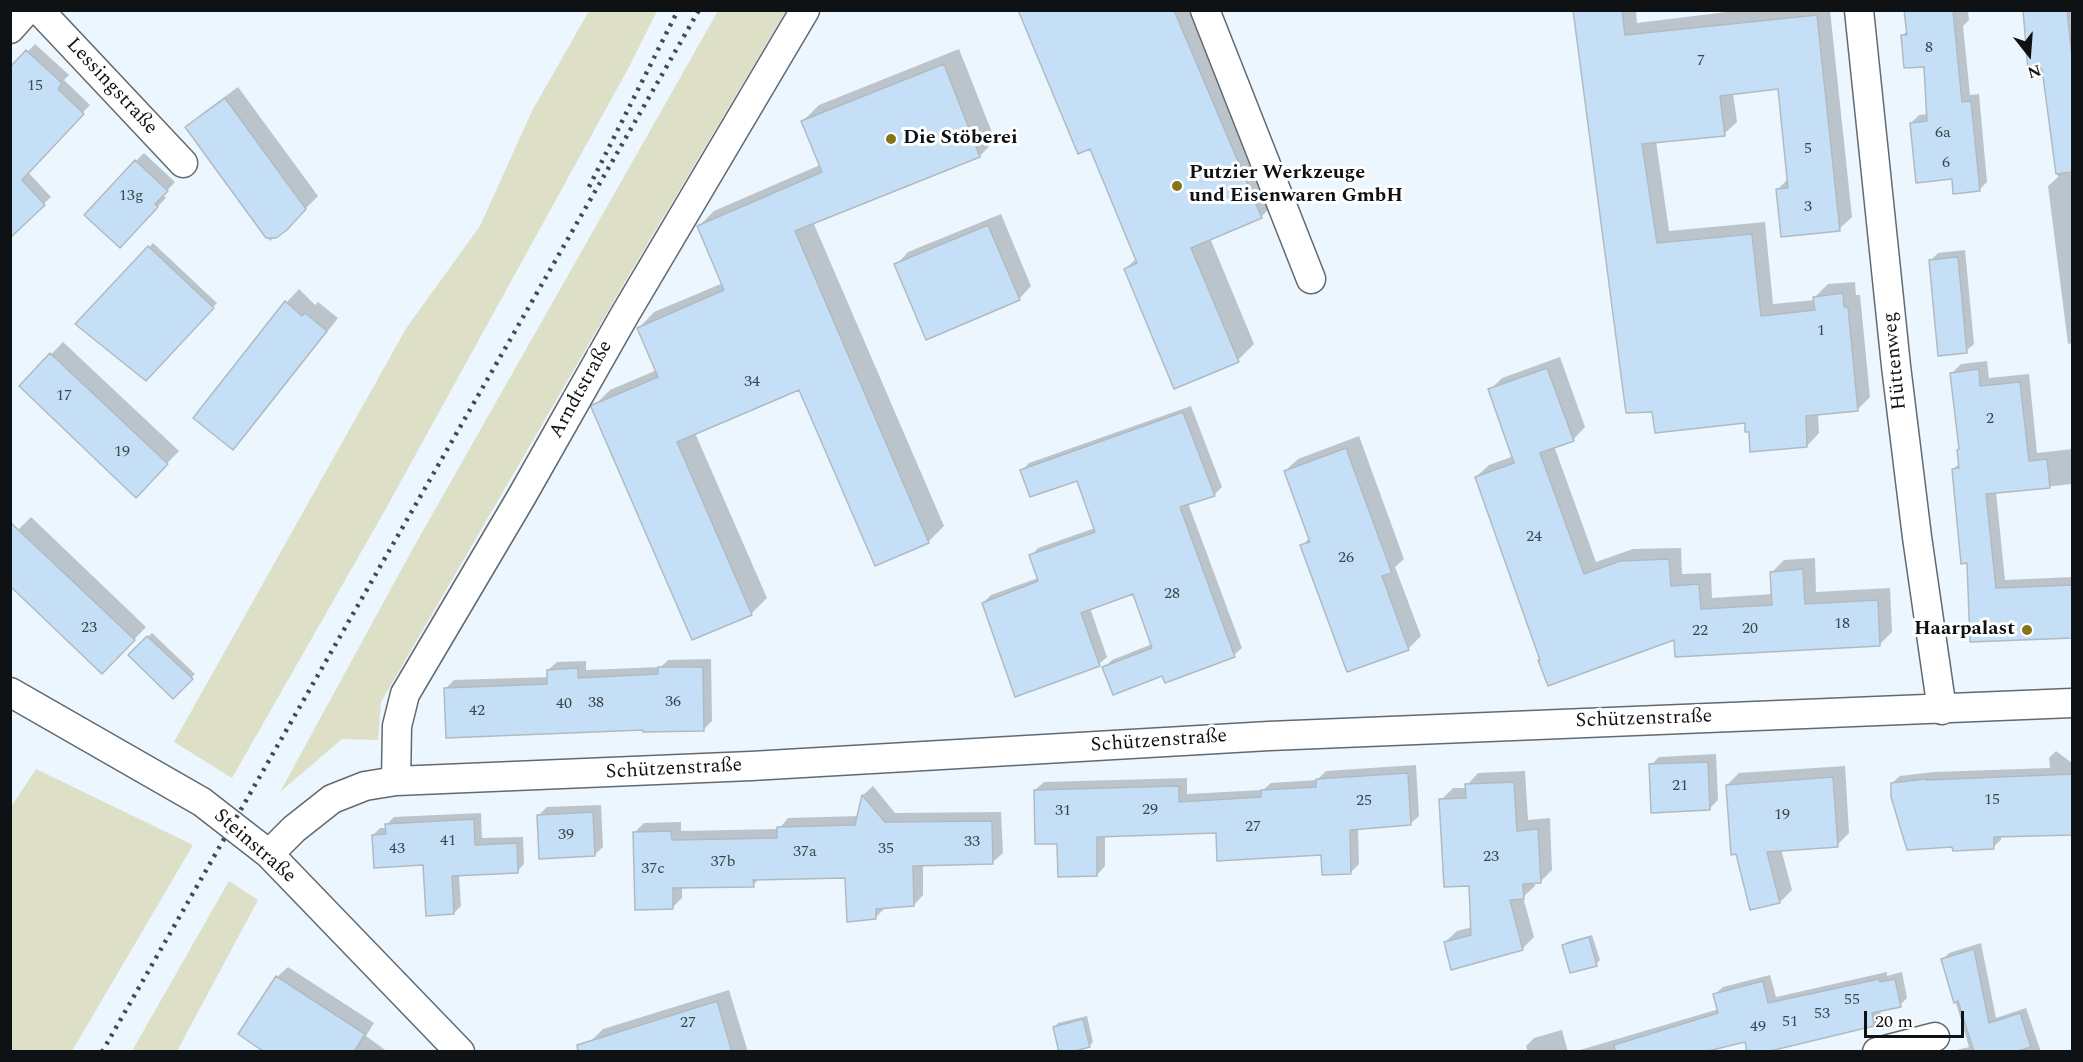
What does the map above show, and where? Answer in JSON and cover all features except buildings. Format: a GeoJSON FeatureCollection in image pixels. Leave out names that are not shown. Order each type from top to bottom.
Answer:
{"type":"FeatureCollection","features":[{"type":"Feature","properties":{"kind":"street"},"geometry":{"type":"LineString","coordinates":[[10,29],[27,10]]}},
{"type":"Feature","properties":{"kind":"street","name":"Lessingstraße"},"geometry":{"type":"LineString","coordinates":[[39,10],[183,163]]}},
{"type":"Feature","properties":{"kind":"street","name":"Arndtstraße"},"geometry":{"type":"LineString","coordinates":[[396,781],[397,726],[405,694],[805,10]]}},
{"type":"Feature","properties":{"kind":"street"},"geometry":{"type":"LineString","coordinates":[[1205,10],[1311,279]]}},
{"type":"Feature","properties":{"kind":"street","name":"Hüttenweg"},"geometry":{"type":"LineString","coordinates":[[1859,10],[1899,389],[1917,537],[1942,710]]}},
{"type":"Feature","properties":{"kind":"street","name":"Steinstraße"},"geometry":{"type":"LineString","coordinates":[[10,692],[202,802],[269,854],[460,1052]]}},
{"type":"Feature","properties":{"kind":"street","name":"Schützenstraße"},"geometry":{"type":"LineString","coordinates":[[269,854],[294,829],[332,799],[365,786],[396,781],[740,767],[1269,736],[2073,703]]}},
{"type":"Feature","properties":{"kind":"street"},"geometry":{"type":"LineString","coordinates":[[1877,1052],[1935,1037]]}},
{"type":"Feature","properties":{"kind":"green space"},"geometry":{"type":"Polygon","coordinates":[[[589,11],[657,11],[629,67],[384,512],[232,778],[174,742],[407,327],[480,226],[532,111],[589,11]]]}},
{"type":"Feature","properties":{"kind":"green space"},"geometry":{"type":"Polygon","coordinates":[[[718,11],[786,11],[630,273],[381,702],[378,740],[342,739],[280,792],[411,552],[718,11]]]}},
{"type":"Feature","properties":{"kind":"green space"},"geometry":{"type":"Polygon","coordinates":[[[36,769],[193,845],[72,1051],[11,1051],[11,807],[36,769]]]}},
{"type":"Feature","properties":{"kind":"green space"},"geometry":{"type":"Polygon","coordinates":[[[229,881],[258,900],[177,1051],[132,1051],[229,881]]]}},
{"type":"Feature","properties":{"kind":"railway"},"geometry":{"type":"LineString","coordinates":[[589,187],[678,10]]}},
{"type":"Feature","properties":{"kind":"railway"},"geometry":{"type":"LineString","coordinates":[[102,1052],[699,10]]}},
{"type":"Feature","properties":{"kind":"place","name":"Die Stöberei"},"geometry":{"type":"Point","coordinates":[891,139]}},
{"type":"Feature","properties":{"kind":"place","name":"Putzier Werkzeuge und Eisenwaren GmbH"},"geometry":{"type":"Point","coordinates":[1177,186]}},
{"type":"Feature","properties":{"kind":"place","name":"Haarpalast"},"geometry":{"type":"Point","coordinates":[2027,630]}}]}
